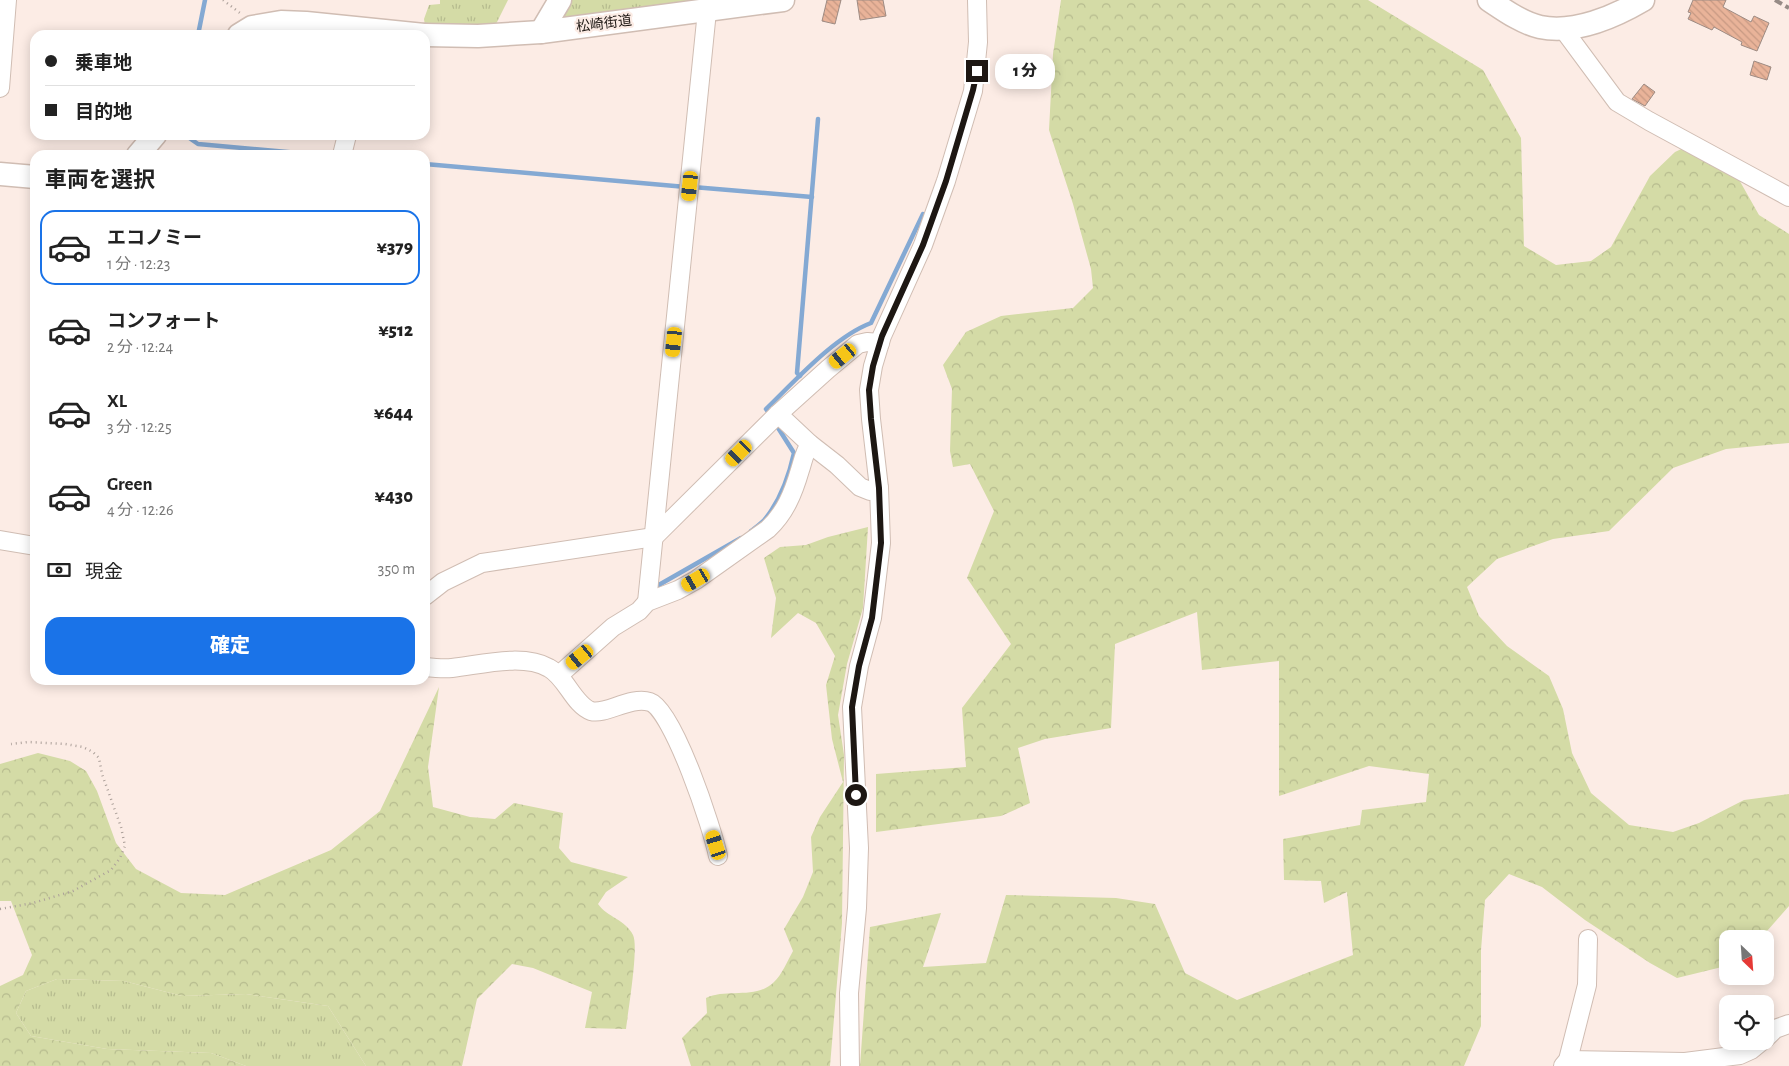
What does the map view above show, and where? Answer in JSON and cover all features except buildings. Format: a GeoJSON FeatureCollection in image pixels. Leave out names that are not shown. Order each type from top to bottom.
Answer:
{"type":"FeatureCollection","features":[{"type":"Feature","properties":{"kind":"main road"},"geometry":{"type":"LineString","coordinates":[[541,32],[560,0]]}},
{"type":"Feature","properties":{"kind":"main road","name":"松崎街道"},"geometry":{"type":"LineString","coordinates":[[430,35],[478,36],[541,32],[783,0]]}},
{"type":"Feature","properties":{"kind":"main road"},"geometry":{"type":"LineString","coordinates":[[1489,0],[1538,27],[1563,29],[1605,18],[1643,0]]}},
{"type":"Feature","properties":{"kind":"main road","name":"松崎街道"},"geometry":{"type":"LineString","coordinates":[[247,30],[252,27],[281,22],[353,30]]}},
{"type":"Feature","properties":{"kind":"main road"},"geometry":{"type":"LineString","coordinates":[[142,150],[151,140]]}},
{"type":"Feature","properties":{"kind":"main road"},"geometry":{"type":"LineString","coordinates":[[0,174],[30,177]]}},
{"type":"Feature","properties":{"kind":"street"},"geometry":{"type":"LineString","coordinates":[[0,88],[7,0]]}},
{"type":"Feature","properties":{"kind":"street"},"geometry":{"type":"LineString","coordinates":[[850,1066],[849,993],[857,908],[858,848],[852,707],[859,666],[872,618],[881,543],[879,488],[869,390],[873,366],[880,343],[923,245],[946,181],[973,90],[977,71],[977,0]]}},
{"type":"Feature","properties":{"kind":"street"},"geometry":{"type":"LineString","coordinates":[[647,602],[707,11]]}},
{"type":"Feature","properties":{"kind":"street"},"geometry":{"type":"LineString","coordinates":[[1563,29],[1617,102],[1789,197]]}},
{"type":"Feature","properties":{"kind":"street"},"geometry":{"type":"LineString","coordinates":[[430,592],[443,582],[482,563],[654,537],[778,414],[828,369],[858,344],[867,342],[880,343]]}},
{"type":"Feature","properties":{"kind":"street"},"geometry":{"type":"LineString","coordinates":[[778,414],[860,487],[870,491],[879,488]]}},
{"type":"Feature","properties":{"kind":"street"},"geometry":{"type":"LineString","coordinates":[[559,675],[613,627],[639,611],[647,602],[678,590],[696,580],[756,539],[772,525],[786,508],[793,494],[805,452],[810,444]]}},
{"type":"Feature","properties":{"kind":"street"},"geometry":{"type":"LineString","coordinates":[[0,540],[30,545]]}},
{"type":"Feature","properties":{"kind":"street"},"geometry":{"type":"LineString","coordinates":[[430,667],[449,668],[508,661],[538,664],[548,667],[559,675],[581,704],[588,710],[594,712],[638,701],[648,701],[655,704],[667,720],[695,782],[718,856]]}},
{"type":"Feature","properties":{"kind":"street"},"geometry":{"type":"LineString","coordinates":[[1588,939],[1587,985],[1565,1063],[1685,1062],[1740,1055],[1750,1050]]}},
{"type":"Feature","properties":{"kind":"street"},"geometry":{"type":"LineString","coordinates":[[1774,1031],[1789,1024]]}},
{"type":"Feature","properties":{"kind":"path"},"geometry":{"type":"LineString","coordinates":[[0,909],[34,903],[73,891],[111,870],[120,858],[125,846],[121,827],[102,774],[99,758],[93,752],[83,747],[65,744],[29,742],[11,744]]}},
{"type":"Feature","properties":{"kind":"green space"},"geometry":{"type":"Polygon","coordinates":[[[440,0],[508,0],[493,30],[425,26],[424,19],[429,5],[440,4],[440,0]]]}},
{"type":"Feature","properties":{"kind":"green space"},"geometry":{"type":"Polygon","coordinates":[[[568,0],[694,0],[695,4],[564,21],[561,12],[568,0]]]}},
{"type":"Feature","properties":{"kind":"green space"},"geometry":{"type":"Polygon","coordinates":[[[1061,0],[1368,0],[1483,70],[1521,138],[1524,246],[1556,265],[1591,261],[1611,247],[1650,176],[1675,152],[1694,143],[1729,162],[1759,215],[1789,234],[1789,443],[1726,449],[1673,468],[1609,531],[1553,539],[1497,559],[1467,587],[1479,616],[1507,646],[1549,676],[1563,709],[1572,753],[1591,793],[1629,825],[1673,832],[1699,823],[1744,800],[1789,794],[1789,906],[1768,930],[1719,930],[1719,968],[1677,978],[1650,963],[1585,920],[1542,887],[1509,874],[1485,900],[1481,950],[1481,1026],[1464,1066],[860,1066],[870,927],[941,913],[923,967],[986,963],[1006,895],[1116,898],[1155,904],[1185,973],[1237,1000],[1353,955],[1347,892],[1324,903],[1321,881],[1284,880],[1283,839],[1360,825],[1362,810],[1426,802],[1429,774],[1369,766],[1279,796],[1279,661],[1202,670],[1197,612],[1115,644],[1111,728],[1045,739],[1018,748],[1030,803],[1001,816],[876,832],[876,774],[966,767],[962,708],[1011,644],[967,578],[994,511],[970,464],[953,467],[950,451],[952,389],[943,365],[966,332],[1001,316],[1073,308],[1093,288],[1091,269],[1073,204],[1049,130],[1053,54],[1061,0]]]}},
{"type":"Feature","properties":{"kind":"green space"},"geometry":{"type":"Polygon","coordinates":[[[868,527],[863,608],[847,664],[838,715],[844,755],[842,923],[830,1066],[691,1066],[682,1038],[707,1013],[706,998],[714,995],[759,991],[777,979],[787,963],[793,951],[784,929],[803,897],[813,872],[811,837],[820,817],[843,782],[832,739],[826,685],[835,656],[816,623],[798,613],[771,638],[776,598],[764,558],[780,547],[806,545],[828,537],[868,527]]]}},
{"type":"Feature","properties":{"kind":"green space"},"geometry":{"type":"Polygon","coordinates":[[[439,687],[428,767],[433,807],[470,817],[495,819],[514,803],[563,813],[559,848],[571,862],[628,877],[606,892],[598,904],[630,930],[635,941],[631,995],[626,1029],[585,1028],[592,992],[533,968],[512,964],[477,999],[462,1066],[366,1066],[328,1006],[246,994],[182,996],[124,981],[57,979],[26,991],[16,1013],[31,1036],[107,1049],[211,1053],[246,1066],[0,1066],[0,986],[23,975],[32,955],[11,901],[0,901],[0,764],[38,753],[70,761],[86,771],[97,791],[116,843],[136,869],[181,893],[225,895],[331,850],[380,811],[439,687]]]}},
{"type":"Feature","properties":{"kind":"green space"},"geometry":{"type":"Polygon","coordinates":[[[57,979],[124,981],[182,996],[246,994],[328,1006],[366,1066],[246,1066],[211,1053],[107,1049],[31,1036],[16,1013],[26,991],[57,979]]]}},
{"type":"Feature","properties":{"kind":"waterway"},"geometry":{"type":"LineString","coordinates":[[199,30],[205,0]]}},
{"type":"Feature","properties":{"kind":"waterway"},"geometry":{"type":"LineString","coordinates":[[800,376],[797,373],[818,119]]}},
{"type":"Feature","properties":{"kind":"waterway"},"geometry":{"type":"LineString","coordinates":[[192,140],[198,144],[265,150]]}},
{"type":"Feature","properties":{"kind":"waterway"},"geometry":{"type":"LineString","coordinates":[[430,164],[686,187]]}},
{"type":"Feature","properties":{"kind":"waterway"},"geometry":{"type":"LineString","coordinates":[[693,187],[812,197]]}},
{"type":"Feature","properties":{"kind":"waterway"},"geometry":{"type":"LineString","coordinates":[[771,416],[766,409],[802,373],[843,338],[871,323],[923,214]]}},
{"type":"Feature","properties":{"kind":"waterway"},"geometry":{"type":"LineString","coordinates":[[751,531],[764,520],[780,496],[794,453],[775,423]]}},
{"type":"Feature","properties":{"kind":"waterway"},"geometry":{"type":"LineString","coordinates":[[657,586],[741,538]]}},
{"type":"Feature","properties":{"kind":"railway"},"geometry":{"type":"LineString","coordinates":[[1775,0],[1789,8]]}},
{"type":"Feature","properties":{"kind":"route"},"geometry":{"type":"LineString","coordinates":[[856,795],[852,707],[859,666],[872,618],[881,543],[879,488],[869,390],[873,366],[882,336],[923,245],[946,181],[977,71]]}}]}
